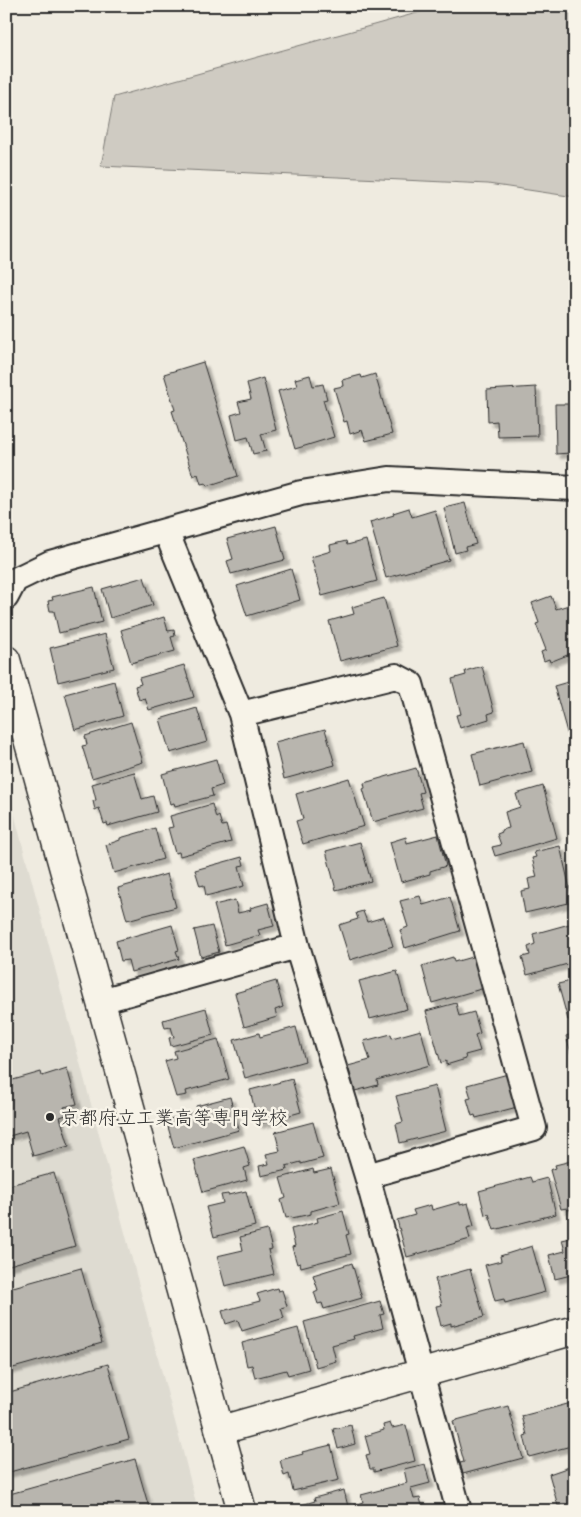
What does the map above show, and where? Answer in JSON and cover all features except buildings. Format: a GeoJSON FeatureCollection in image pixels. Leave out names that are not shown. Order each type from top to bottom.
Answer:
{"type":"FeatureCollection","features":[{"type":"Feature","properties":{"kind":"street"},"geometry":{"type":"LineString","coordinates":[[6,597],[15,580],[50,563],[301,493],[389,479],[573,492]]}},
{"type":"Feature","properties":{"kind":"street"},"geometry":{"type":"LineString","coordinates":[[166,531],[241,714],[297,946],[367,1176],[459,1511]]}},
{"type":"Feature","properties":{"kind":"street"},"geometry":{"type":"LineString","coordinates":[[6,660],[242,1511]]}},
{"type":"Feature","properties":{"kind":"street"},"geometry":{"type":"LineString","coordinates":[[241,714],[396,676],[410,684],[534,1128],[367,1176]]}},
{"type":"Feature","properties":{"kind":"street"},"geometry":{"type":"LineString","coordinates":[[101,1002],[297,946]]}},
{"type":"Feature","properties":{"kind":"street"},"geometry":{"type":"LineString","coordinates":[[221,1430],[575,1330]]}},
{"type":"Feature","properties":{"kind":"shaded area"},"geometry":{"type":"Polygon","coordinates":[[[442,6],[575,6],[575,197],[488,184],[101,166],[114,97],[442,6]]]}},
{"type":"Feature","properties":{"kind":"shaded area","name":"京都府立工業高等専門学校"},"geometry":{"type":"Polygon","coordinates":[[[6,783],[183,1452],[198,1511],[6,1511],[6,783]]]}},
{"type":"Feature","properties":{"kind":"place","name":"京都府立工業高等専門学校"},"geometry":{"type":"Point","coordinates":[50,1117]}}]}
